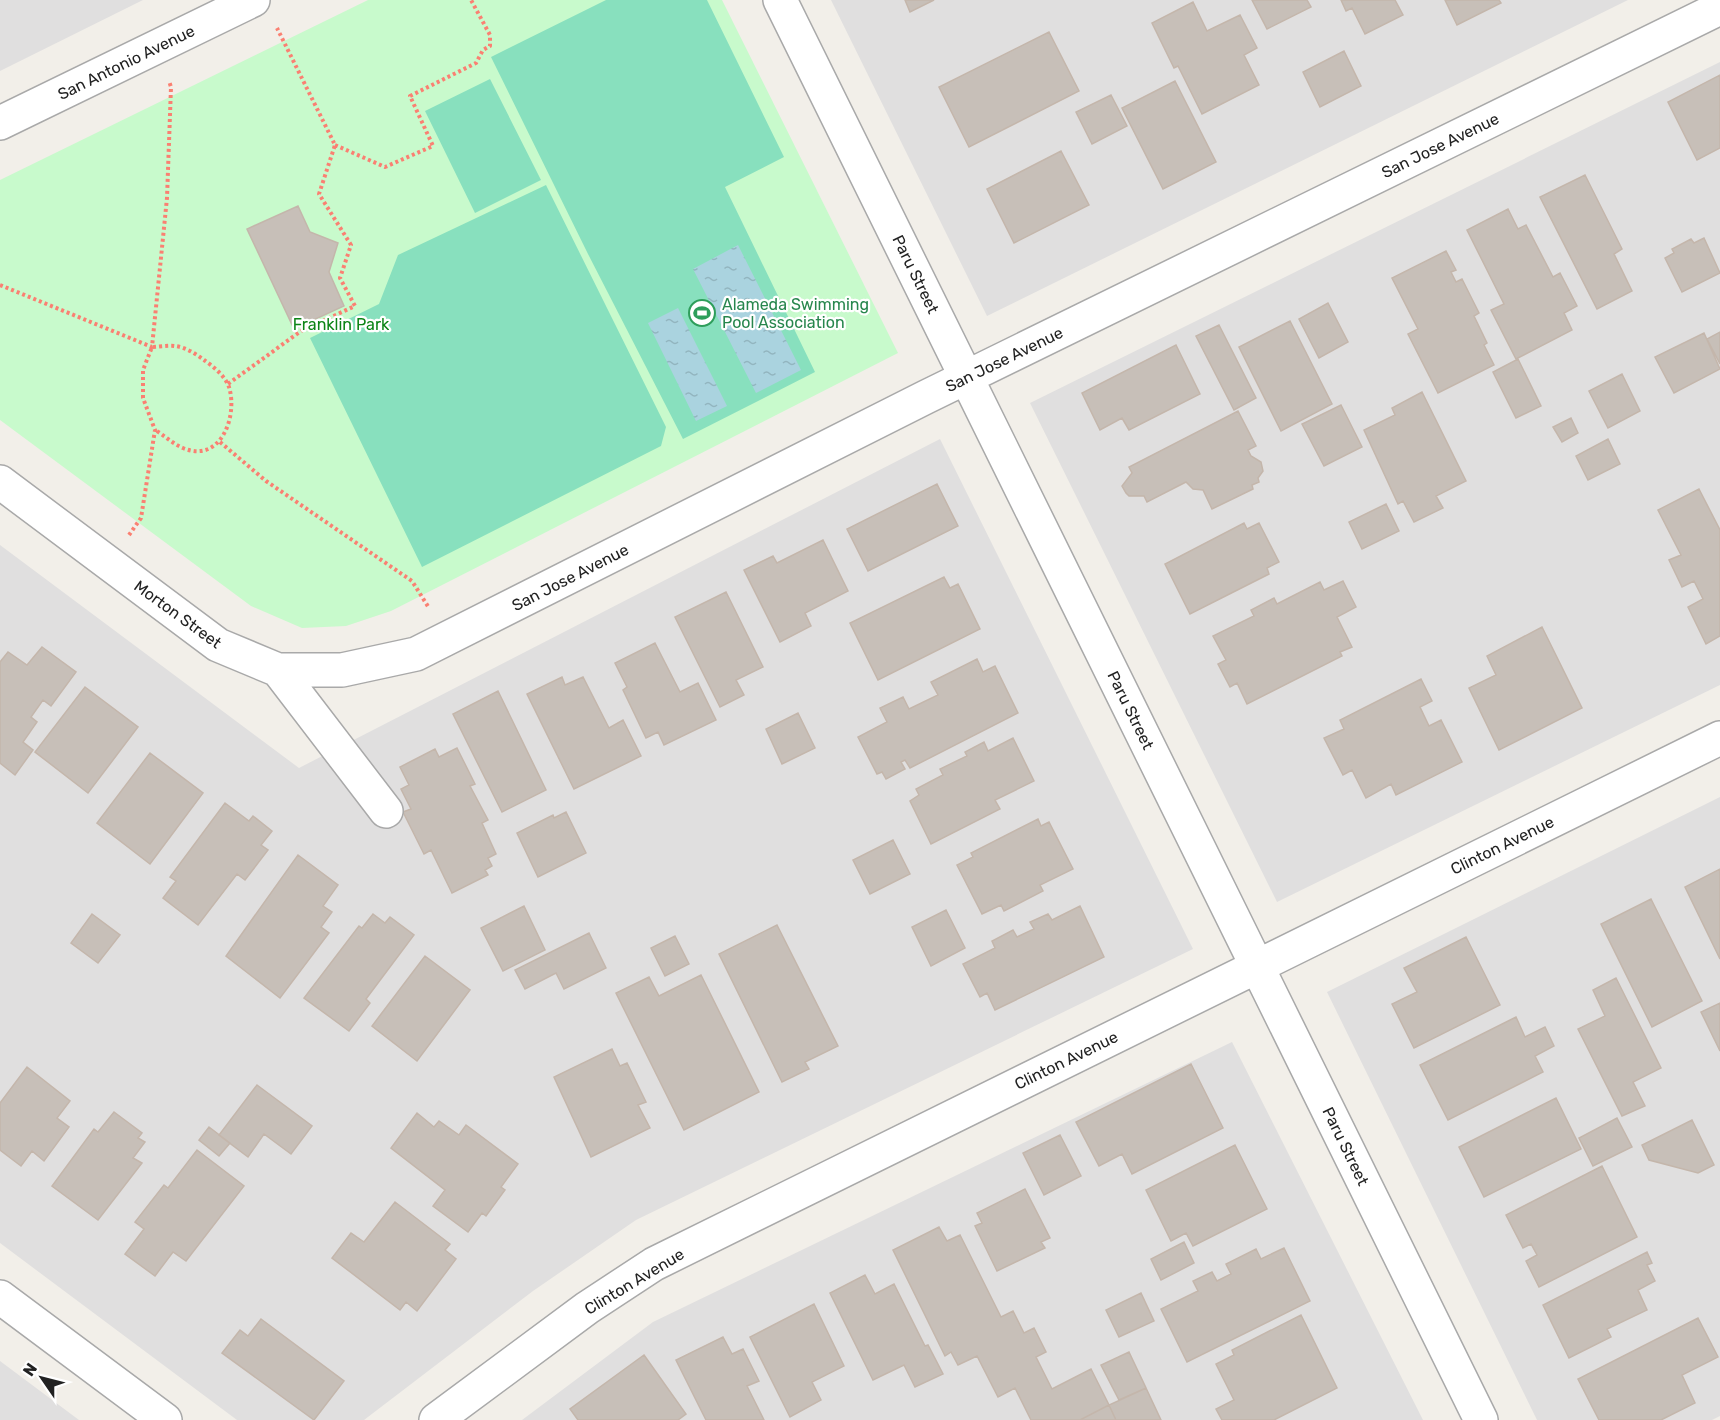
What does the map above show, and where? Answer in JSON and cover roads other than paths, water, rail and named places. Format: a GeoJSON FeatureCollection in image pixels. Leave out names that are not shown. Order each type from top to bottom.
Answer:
{"type":"FeatureCollection","features":[{"type":"Feature","properties":{"kind":"street","name":"Paru Street"},"geometry":{"type":"LineString","coordinates":[[780,0],[1481,1420]]}},
{"type":"Feature","properties":{"kind":"street","name":"San Jose Avenue"},"geometry":{"type":"LineString","coordinates":[[278,670],[342,670],[416,654],[967,377],[1720,8]]}},
{"type":"Feature","properties":{"kind":"street","name":"San Antonio Avenue"},"geometry":{"type":"LineString","coordinates":[[0,123],[154,48],[264,10]]}},
{"type":"Feature","properties":{"kind":"street","name":"Morton Street"},"geometry":{"type":"LineString","coordinates":[[0,482],[218,645],[278,670],[386,811]]}},
{"type":"Feature","properties":{"kind":"street","name":"Clinton Avenue"},"geometry":{"type":"LineString","coordinates":[[436,1420],[587,1308],[654,1264],[1720,738]]}},
{"type":"Feature","properties":{"kind":"street"},"geometry":{"type":"LineString","coordinates":[[0,1297],[165,1420]]}},
{"type":"Feature","properties":{"kind":"water"},"geometry":{"type":"Polygon","coordinates":[[[738,245],[801,370],[756,393],[693,269],[738,245]]]}},
{"type":"Feature","properties":{"kind":"water"},"geometry":{"type":"Polygon","coordinates":[[[678,308],[727,406],[696,421],[648,323],[678,308]]]}},
{"type":"Feature","properties":{"kind":"place","name":"Alameda Swimming Pool Association"},"geometry":{"type":"Point","coordinates":[702,313]}},
{"type":"Feature","properties":{"kind":"park label","name":"Franklin Park"},"geometry":{"type":"Point","coordinates":[341,324]}}]}
